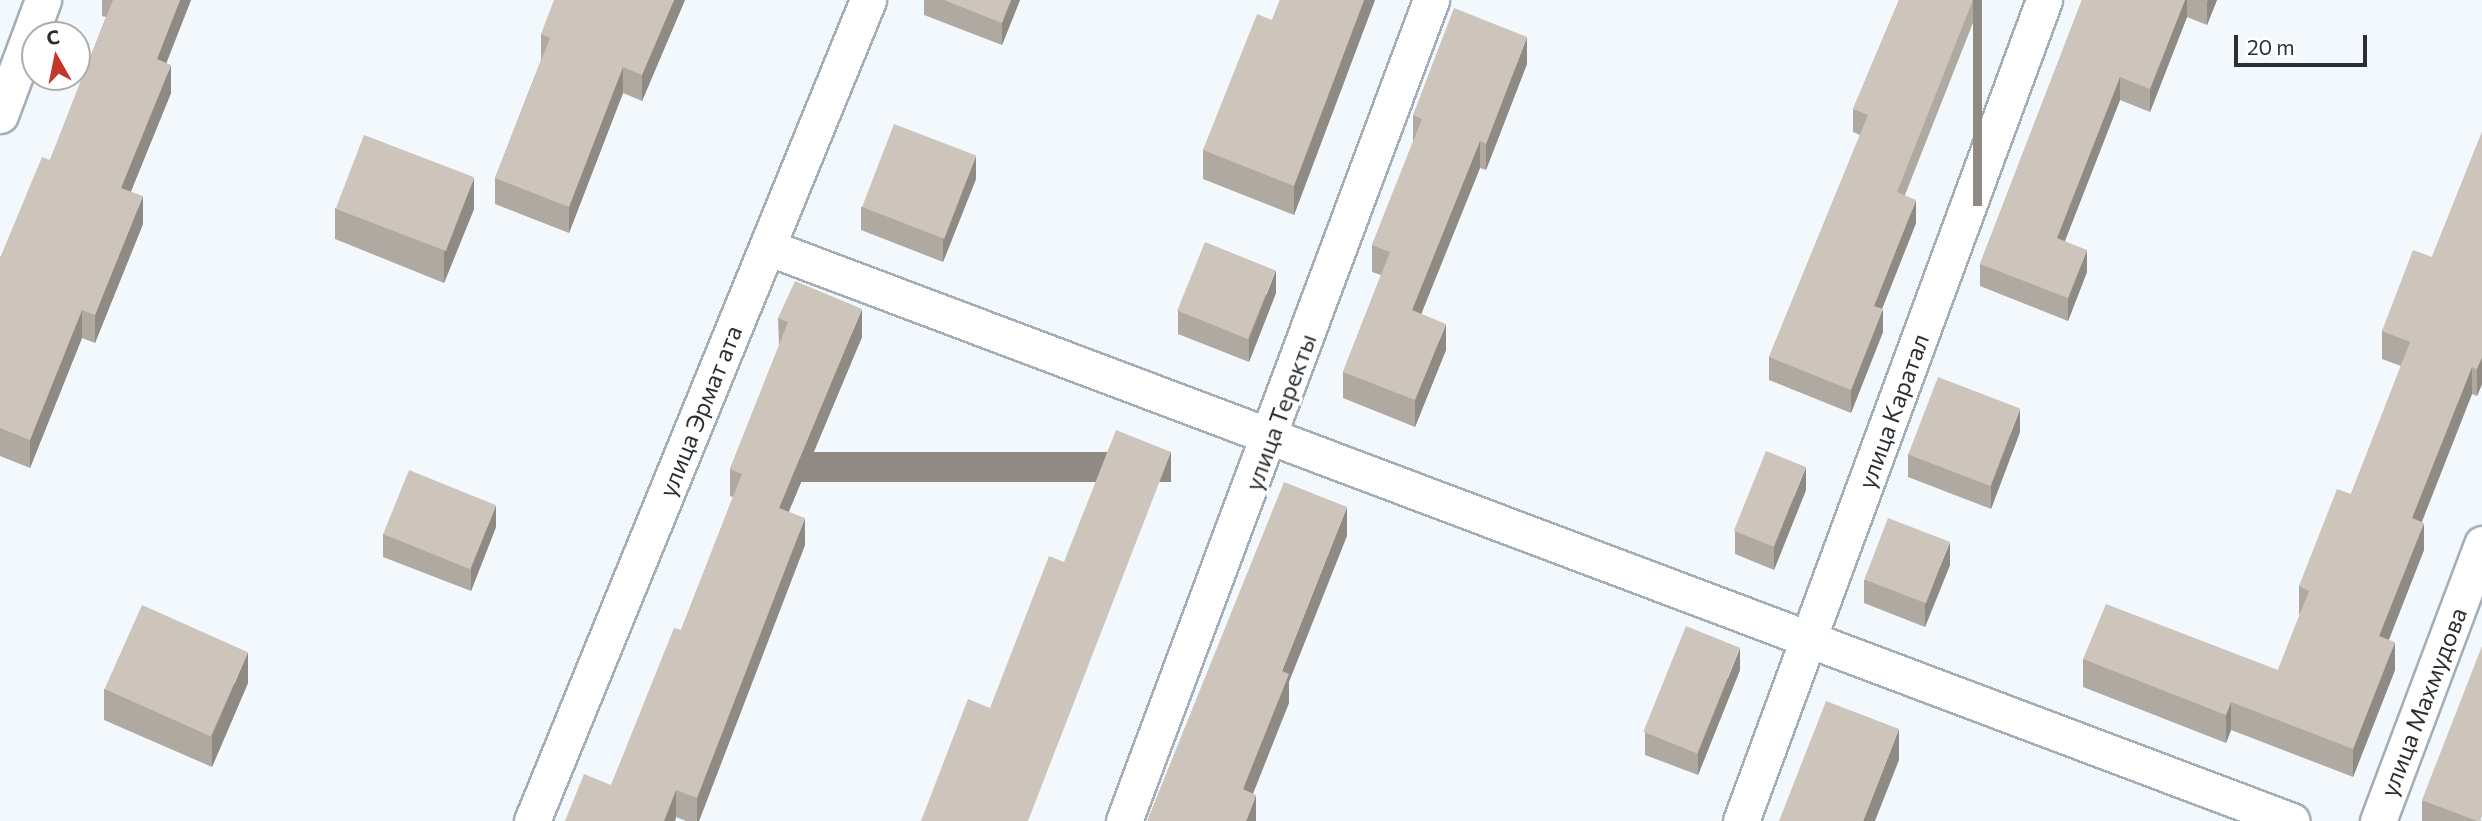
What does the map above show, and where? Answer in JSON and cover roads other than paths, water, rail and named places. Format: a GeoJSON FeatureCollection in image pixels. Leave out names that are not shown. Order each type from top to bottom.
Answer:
{"type":"FeatureCollection","features":[{"type":"Feature","properties":{"kind":"street"},"geometry":{"type":"LineString","coordinates":[[0,115],[43,0]]}},
{"type":"Feature","properties":{"kind":"street","name":"улица Эрмат ата"},"geometry":{"type":"LineString","coordinates":[[532,821],[868,0]]}},
{"type":"Feature","properties":{"kind":"street","name":"улица Теректы"},"geometry":{"type":"LineString","coordinates":[[1124,821],[1271,438],[1431,0]]}},
{"type":"Feature","properties":{"kind":"street","name":"улица Каратал"},"geometry":{"type":"LineString","coordinates":[[1741,821],[2044,0]]}},
{"type":"Feature","properties":{"kind":"street"},"geometry":{"type":"LineString","coordinates":[[767,247],[1271,438],[1810,636],[2292,821]]}},
{"type":"Feature","properties":{"kind":"street","name":"улица Махмудова"},"geometry":{"type":"LineString","coordinates":[[2378,821],[2482,544]]}}]}
